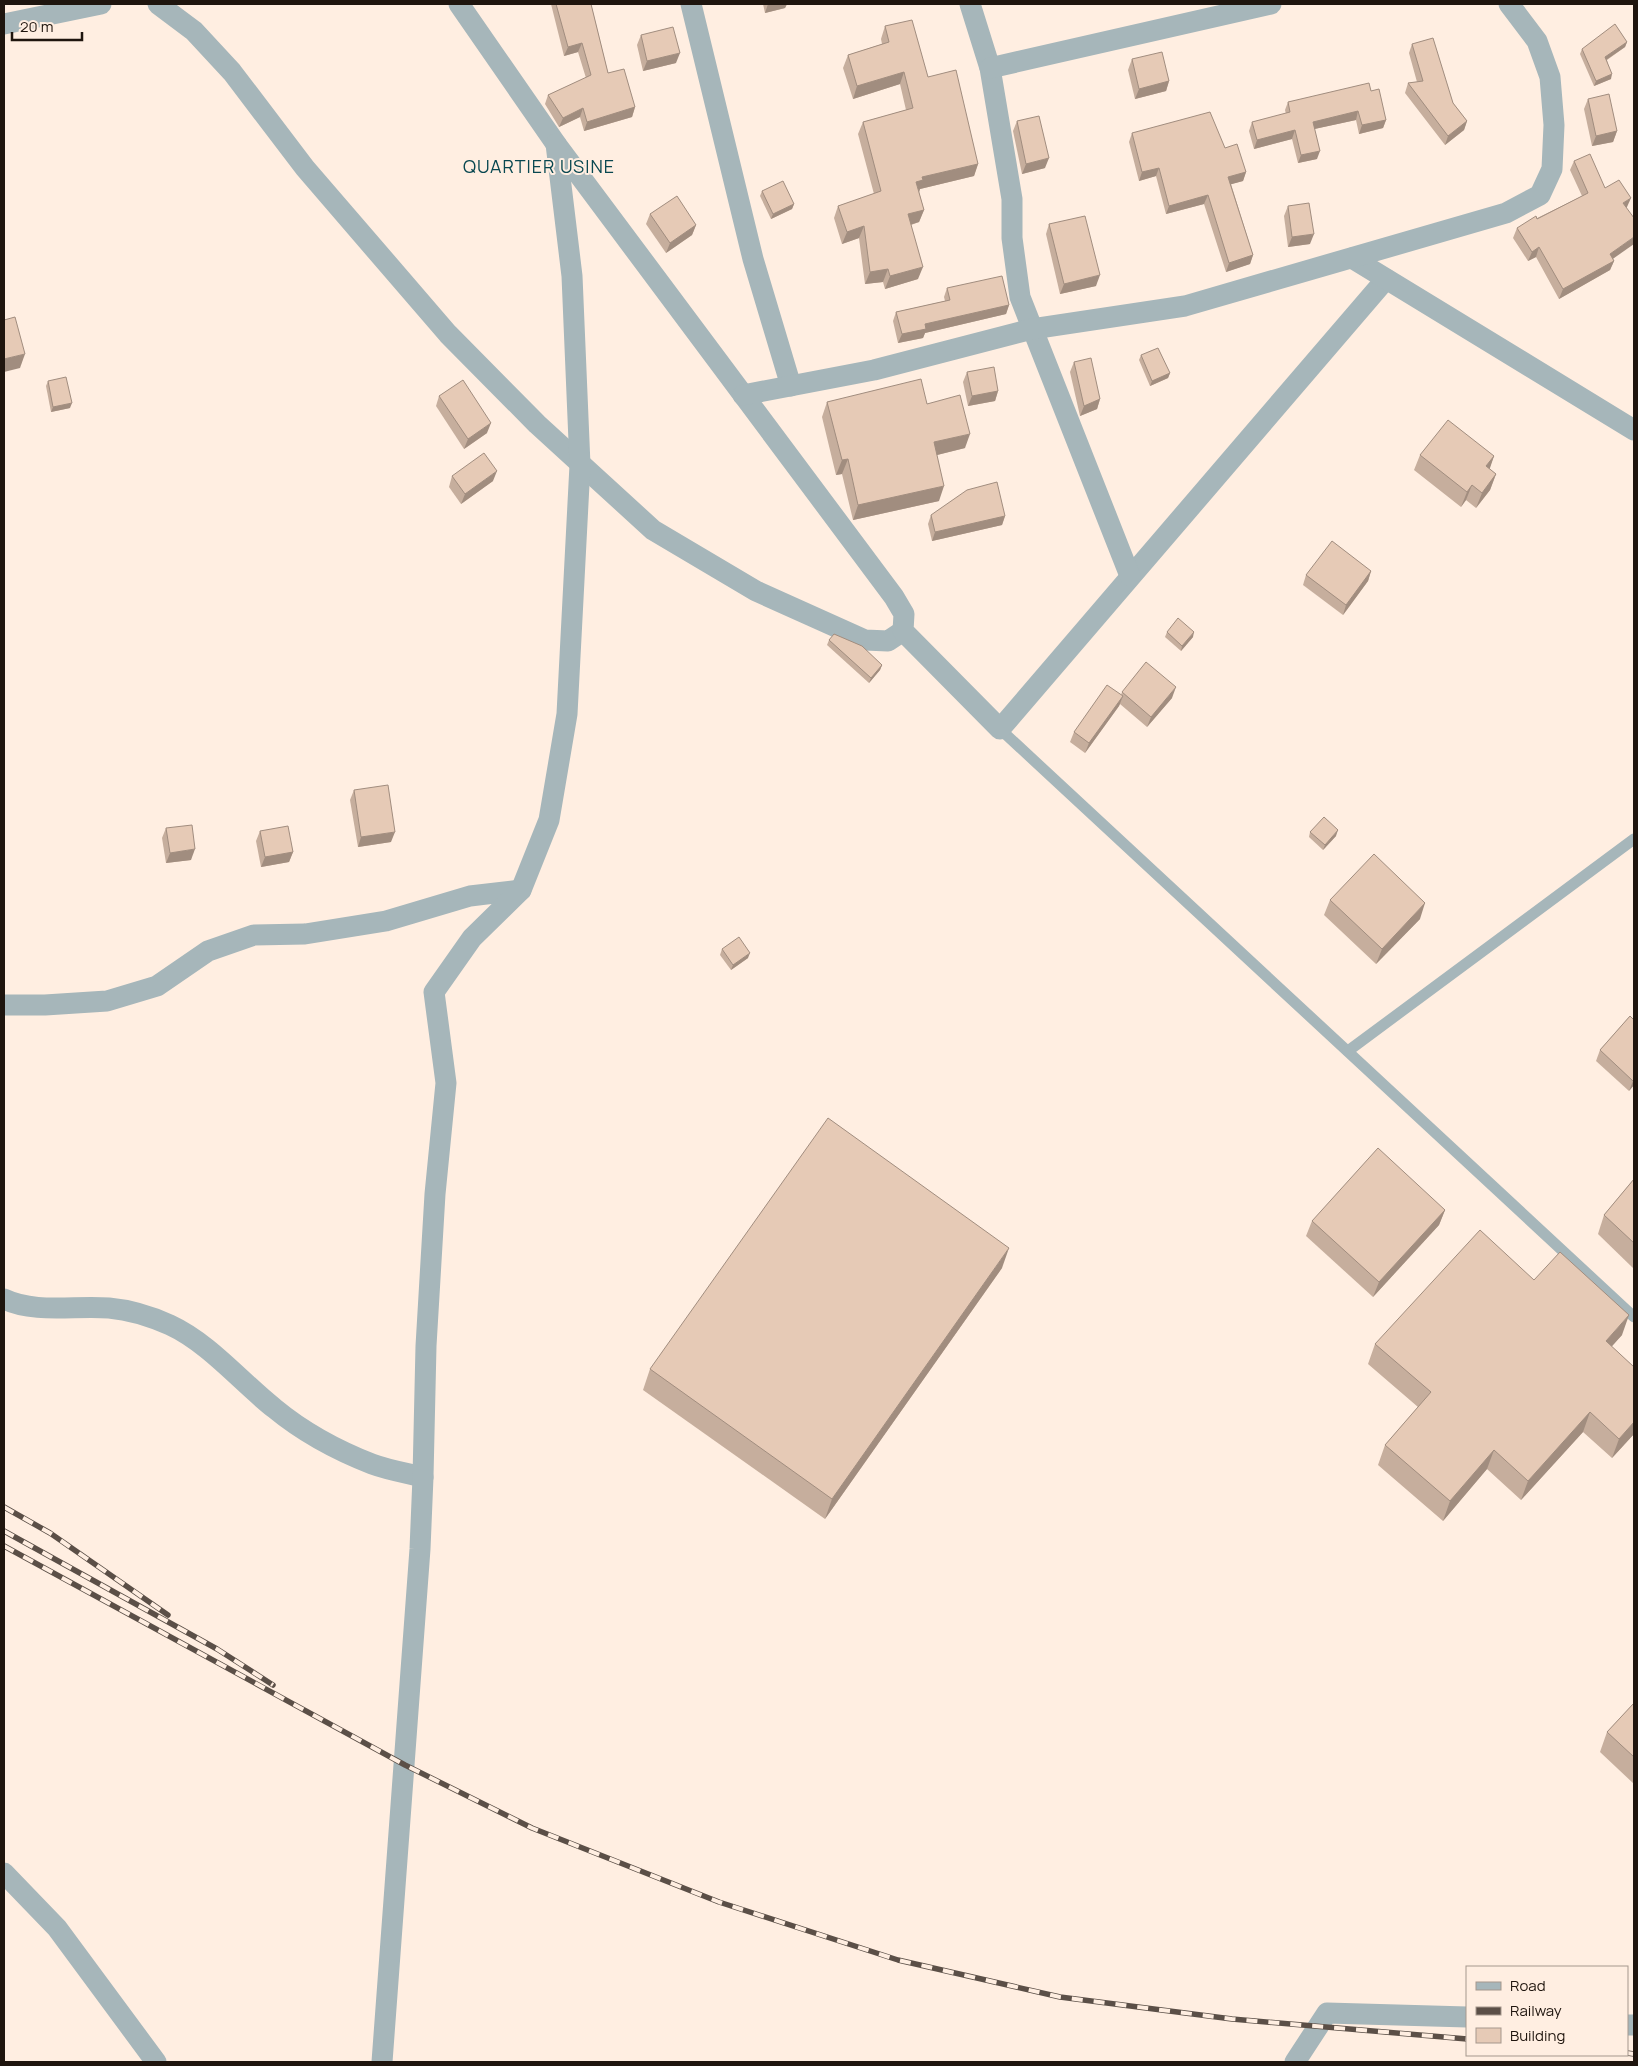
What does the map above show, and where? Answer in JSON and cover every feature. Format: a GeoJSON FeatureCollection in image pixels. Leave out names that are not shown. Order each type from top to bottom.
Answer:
{"type":"FeatureCollection","features":[{"type":"Feature","properties":{"kind":"street"},"geometry":{"type":"LineString","coordinates":[[4,24],[101,4]]}},
{"type":"Feature","properties":{"kind":"street"},"geometry":{"type":"LineString","coordinates":[[158,4],[194,31],[232,72],[305,168],[448,334],[580,465],[653,530],[756,591],[865,640],[888,641],[903,631]]}},
{"type":"Feature","properties":{"kind":"street"},"geometry":{"type":"LineString","coordinates":[[459,4],[556,144],[894,597],[904,614],[903,631],[1000,729],[1386,279]]}},
{"type":"Feature","properties":{"kind":"street"},"geometry":{"type":"LineString","coordinates":[[691,4],[753,258],[791,386]]}},
{"type":"Feature","properties":{"kind":"street"},"geometry":{"type":"LineString","coordinates":[[970,4],[990,68],[1012,199],[1012,238],[1020,297],[1130,576]]}},
{"type":"Feature","properties":{"kind":"street"},"geometry":{"type":"LineString","coordinates":[[990,68],[1271,4]]}},
{"type":"Feature","properties":{"kind":"street"},"geometry":{"type":"LineString","coordinates":[[743,395],[874,370],[1032,329],[1185,306],[1506,213],[1540,195],[1552,169],[1554,125],[1550,77],[1537,41],[1509,4]]}},
{"type":"Feature","properties":{"kind":"street"},"geometry":{"type":"LineString","coordinates":[[382,2062],[405,1764],[423,1477],[426,1346],[435,1194],[446,1083],[434,992],[472,938],[521,890],[549,820],[567,714],[580,465],[572,276],[556,144]]}},
{"type":"Feature","properties":{"kind":"street"},"geometry":{"type":"LineString","coordinates":[[1352,258],[1634,430]]}},
{"type":"Feature","properties":{"kind":"street"},"geometry":{"type":"LineString","coordinates":[[4,1004],[46,1005],[107,1001],[157,986],[208,951],[254,935],[305,934],[386,920],[470,896],[521,890]]}},
{"type":"Feature","properties":{"kind":"street"},"geometry":{"type":"LineString","coordinates":[[4,1299],[11,1303],[51,1308],[108,1308],[144,1314],[173,1326],[214,1355],[274,1408],[320,1441],[373,1464],[423,1477]]}},
{"type":"Feature","properties":{"kind":"street"},"geometry":{"type":"LineString","coordinates":[[4,1873],[57,1928],[156,2062]]}},
{"type":"Feature","properties":{"kind":"street"},"geometry":{"type":"LineString","coordinates":[[1295,2062],[1327,2013],[1466,2017]]}},
{"type":"Feature","properties":{"kind":"lane"},"geometry":{"type":"LineString","coordinates":[[1000,729],[1634,1316]]}},
{"type":"Feature","properties":{"kind":"lane"},"geometry":{"type":"LineString","coordinates":[[1348,1051],[1634,839]]}},
{"type":"Feature","properties":{"kind":"building"},"geometry":{"type":"Polygon","coordinates":[[[556,4],[591,4],[608,73],[624,69],[635,107],[587,122],[583,108],[563,118],[548,95],[591,75],[582,43],[568,47],[556,4]]]}},
{"type":"Feature","properties":{"kind":"building"},"geometry":{"type":"Polygon","coordinates":[[[912,20],[928,77],[956,70],[978,164],[922,177],[923,180],[916,182],[924,210],[908,214],[923,267],[890,276],[888,269],[870,272],[864,226],[847,232],[838,206],[881,191],[863,122],[913,108],[904,72],[857,86],[848,55],[889,42],[885,26],[912,20]]]}},
{"type":"Feature","properties":{"kind":"building"},"geometry":{"type":"Polygon","coordinates":[[[1615,24],[1627,42],[1605,57],[1612,74],[1596,81],[1582,49],[1615,24]]]}},
{"type":"Feature","properties":{"kind":"building"},"geometry":{"type":"Polygon","coordinates":[[[673,27],[680,53],[647,61],[641,35],[673,27]]]}},
{"type":"Feature","properties":{"kind":"building"},"geometry":{"type":"Polygon","coordinates":[[[1433,38],[1453,103],[1467,121],[1448,136],[1408,83],[1423,81],[1412,44],[1433,38]]]}},
{"type":"Feature","properties":{"kind":"building"},"geometry":{"type":"Polygon","coordinates":[[[1162,52],[1169,81],[1139,89],[1132,59],[1162,52]]]}},
{"type":"Feature","properties":{"kind":"building"},"geometry":{"type":"Polygon","coordinates":[[[1369,83],[1371,91],[1379,89],[1386,120],[1362,125],[1358,111],[1313,122],[1320,151],[1301,155],[1295,130],[1257,140],[1252,122],[1290,112],[1288,102],[1369,83]]]}},
{"type":"Feature","properties":{"kind":"building"},"geometry":{"type":"Polygon","coordinates":[[[1609,94],[1617,131],[1596,136],[1588,99],[1609,94]]]}},
{"type":"Feature","properties":{"kind":"building"},"geometry":{"type":"Polygon","coordinates":[[[1210,112],[1225,148],[1237,144],[1246,172],[1228,177],[1253,255],[1229,263],[1208,195],[1169,206],[1159,168],[1142,172],[1132,133],[1210,112]]]}},
{"type":"Feature","properties":{"kind":"building"},"geometry":{"type":"Polygon","coordinates":[[[1039,116],[1049,158],[1026,164],[1017,121],[1039,116]]]}},
{"type":"Feature","properties":{"kind":"building"},"geometry":{"type":"Polygon","coordinates":[[[1590,154],[1605,188],[1619,180],[1631,198],[1623,203],[1634,218],[1634,237],[1610,254],[1614,261],[1563,289],[1539,247],[1532,252],[1517,228],[1536,216],[1537,219],[1588,193],[1574,161],[1590,154]]]}},
{"type":"Feature","properties":{"kind":"building"},"geometry":{"type":"Polygon","coordinates":[[[783,181],[794,204],[773,214],[762,191],[783,181]]]}},
{"type":"Feature","properties":{"kind":"building"},"geometry":{"type":"Polygon","coordinates":[[[677,196],[696,225],[670,243],[650,214],[677,196]]]}},
{"type":"Feature","properties":{"kind":"building"},"geometry":{"type":"Polygon","coordinates":[[[1309,203],[1314,234],[1292,237],[1288,206],[1309,203]]]}},
{"type":"Feature","properties":{"kind":"building"},"geometry":{"type":"Polygon","coordinates":[[[1085,216],[1100,275],[1064,284],[1049,224],[1085,216]]]}},
{"type":"Feature","properties":{"kind":"building"},"geometry":{"type":"Polygon","coordinates":[[[1002,276],[1009,305],[925,324],[926,329],[902,334],[896,312],[950,300],[947,288],[1002,276]]]}},
{"type":"Feature","properties":{"kind":"building"},"geometry":{"type":"Polygon","coordinates":[[[15,317],[25,354],[4,359],[4,320],[15,317]]]}},
{"type":"Feature","properties":{"kind":"building"},"geometry":{"type":"Polygon","coordinates":[[[1158,348],[1170,373],[1152,381],[1141,355],[1158,348]]]}},
{"type":"Feature","properties":{"kind":"building"},"geometry":{"type":"Polygon","coordinates":[[[1091,358],[1100,399],[1084,406],[1074,362],[1091,358]]]}},
{"type":"Feature","properties":{"kind":"building"},"geometry":{"type":"Polygon","coordinates":[[[994,367],[998,391],[972,396],[967,372],[994,367]]]}},
{"type":"Feature","properties":{"kind":"building"},"geometry":{"type":"Polygon","coordinates":[[[66,377],[72,403],[53,407],[48,381],[66,377]]]}},
{"type":"Feature","properties":{"kind":"building"},"geometry":{"type":"Polygon","coordinates":[[[921,379],[927,404],[960,395],[970,434],[934,442],[944,486],[858,505],[848,459],[842,460],[827,402],[921,379]]]}},
{"type":"Feature","properties":{"kind":"building"},"geometry":{"type":"Polygon","coordinates":[[[463,380],[491,423],[468,439],[439,396],[463,380]]]}},
{"type":"Feature","properties":{"kind":"building"},"geometry":{"type":"Polygon","coordinates":[[[1448,420],[1494,456],[1486,466],[1496,474],[1482,493],[1472,485],[1467,492],[1420,455],[1448,420]]]}},
{"type":"Feature","properties":{"kind":"building"},"geometry":{"type":"Polygon","coordinates":[[[484,453],[497,471],[465,494],[452,476],[484,453]]]}},
{"type":"Feature","properties":{"kind":"building"},"geometry":{"type":"Polygon","coordinates":[[[997,482],[1005,516],[935,532],[931,515],[967,490],[997,482]]]}},
{"type":"Feature","properties":{"kind":"building"},"geometry":{"type":"Polygon","coordinates":[[[1332,541],[1371,571],[1346,605],[1306,575],[1332,541]]]}},
{"type":"Feature","properties":{"kind":"building"},"geometry":{"type":"Polygon","coordinates":[[[1178,618],[1194,632],[1182,646],[1167,632],[1178,618]]]}},
{"type":"Feature","properties":{"kind":"building"},"geometry":{"type":"Polygon","coordinates":[[[834,634],[862,646],[882,665],[871,678],[829,640],[834,634]]]}},
{"type":"Feature","properties":{"kind":"building"},"geometry":{"type":"Polygon","coordinates":[[[1146,662],[1176,687],[1151,717],[1122,692],[1146,662]]]}},
{"type":"Feature","properties":{"kind":"building"},"geometry":{"type":"Polygon","coordinates":[[[1107,685],[1123,696],[1089,743],[1074,732],[1107,685]]]}},
{"type":"Feature","properties":{"kind":"building"},"geometry":{"type":"Polygon","coordinates":[[[388,785],[395,832],[361,837],[354,790],[388,785]]]}},
{"type":"Feature","properties":{"kind":"building"},"geometry":{"type":"Polygon","coordinates":[[[1324,817],[1338,830],[1325,845],[1310,832],[1324,817]]]}},
{"type":"Feature","properties":{"kind":"building"},"geometry":{"type":"Polygon","coordinates":[[[192,825],[195,849],[170,853],[166,828],[192,825]]]}},
{"type":"Feature","properties":{"kind":"building"},"geometry":{"type":"Polygon","coordinates":[[[288,826],[293,852],[265,857],[260,831],[288,826]]]}},
{"type":"Feature","properties":{"kind":"building"},"geometry":{"type":"Polygon","coordinates":[[[1374,854],[1425,903],[1382,949],[1330,900],[1374,854]]]}},
{"type":"Feature","properties":{"kind":"building"},"geometry":{"type":"Polygon","coordinates":[[[739,937],[750,953],[733,965],[722,949],[739,937]]]}},
{"type":"Feature","properties":{"kind":"building"},"geometry":{"type":"Polygon","coordinates":[[[1630,1016],[1634,1020],[1633,1081],[1600,1050],[1630,1016]]]}},
{"type":"Feature","properties":{"kind":"building"},"geometry":{"type":"Polygon","coordinates":[[[828,1118],[1009,1248],[832,1499],[650,1369],[828,1118]]]}},
{"type":"Feature","properties":{"kind":"building"},"geometry":{"type":"Polygon","coordinates":[[[1378,1148],[1445,1210],[1379,1282],[1312,1221],[1378,1148]]]}},
{"type":"Feature","properties":{"kind":"building"},"geometry":{"type":"Polygon","coordinates":[[[1634,1179],[1634,1243],[1604,1215],[1634,1179]]]}},
{"type":"Feature","properties":{"kind":"building"},"geometry":{"type":"Polygon","coordinates":[[[1480,1230],[1534,1280],[1560,1252],[1629,1315],[1606,1341],[1634,1367],[1634,1422],[1619,1439],[1590,1412],[1528,1481],[1494,1450],[1450,1501],[1385,1445],[1431,1392],[1375,1344],[1480,1230]]]}},
{"type":"Feature","properties":{"kind":"building"},"geometry":{"type":"Polygon","coordinates":[[[1634,1703],[1634,1757],[1607,1732],[1634,1703]]]}},
{"type":"Feature","properties":{"kind":"railway"},"geometry":{"type":"LineString","coordinates":[[4,1507],[50,1533],[168,1615]]}},
{"type":"Feature","properties":{"kind":"railway"},"geometry":{"type":"LineString","coordinates":[[4,1531],[217,1649],[273,1685]]}},
{"type":"Feature","properties":{"kind":"railway"},"geometry":{"type":"LineString","coordinates":[[4,1546],[405,1765],[532,1828],[719,1902],[898,1960],[1060,1997],[1232,2019],[1466,2039]]}},
{"type":"Feature","properties":{"kind":"railway"},"geometry":{"type":"LineString","coordinates":[[1628,2053],[1634,2054]]}},
{"type":"Feature","properties":{"kind":"district","name":"QUARTIER USINE"},"geometry":{"type":"Point","coordinates":[539,166]}}]}
